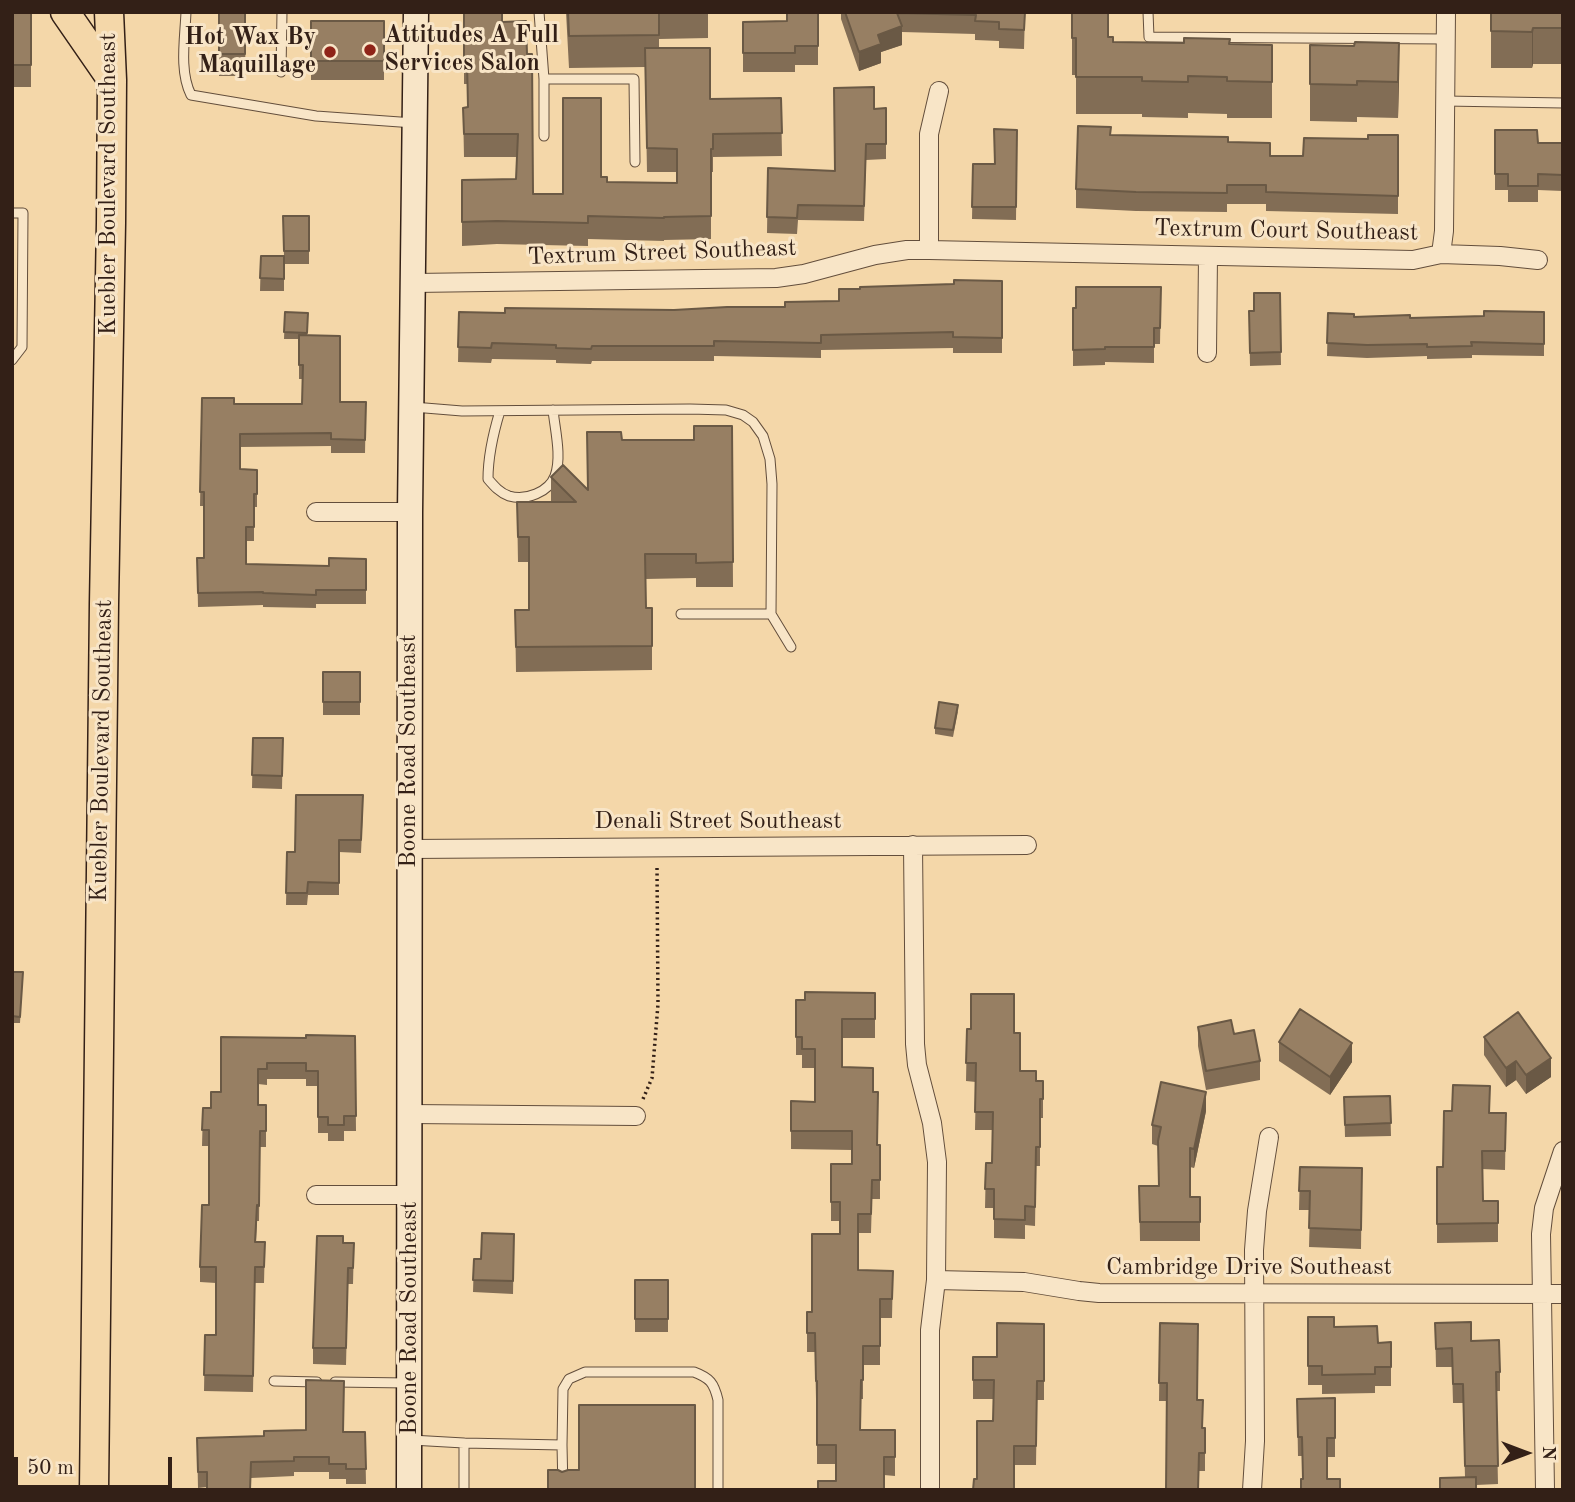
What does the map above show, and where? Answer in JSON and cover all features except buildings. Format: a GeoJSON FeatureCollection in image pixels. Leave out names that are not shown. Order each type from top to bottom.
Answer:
{"type":"FeatureCollection","features":[{"type":"Feature","properties":{"kind":"main road"},"geometry":{"type":"LineString","coordinates":[[65,12],[112,80]]}},
{"type":"Feature","properties":{"kind":"main road","name":"Kuebler Boulevard Southeast"},"geometry":{"type":"LineString","coordinates":[[94,1490],[112,80],[109,12]]}},
{"type":"Feature","properties":{"kind":"street","name":"Boone Road Southeast"},"geometry":{"type":"LineString","coordinates":[[410,1490],[410,512],[416,12]]}},
{"type":"Feature","properties":{"kind":"street"},"geometry":{"type":"LineString","coordinates":[[1441,254],[1444,231],[1446,12]]}},
{"type":"Feature","properties":{"kind":"street"},"geometry":{"type":"LineString","coordinates":[[929,250],[929,134],[939,91]]}},
{"type":"Feature","properties":{"kind":"street","name":"Textrum Street Southeast"},"geometry":{"type":"LineString","coordinates":[[414,283],[776,278],[907,250],[1034,252]]}},
{"type":"Feature","properties":{"kind":"street","name":"Textrum Court Southeast"},"geometry":{"type":"LineString","coordinates":[[1034,252],[1413,260],[1441,254],[1538,260]]}},
{"type":"Feature","properties":{"kind":"street"},"geometry":{"type":"LineString","coordinates":[[1207,353],[1208,256]]}},
{"type":"Feature","properties":{"kind":"street"},"geometry":{"type":"LineString","coordinates":[[316,512],[410,512]]}},
{"type":"Feature","properties":{"kind":"street"},"geometry":{"type":"LineString","coordinates":[[913,845],[915,1044],[917,1065],[932,1123],[937,1162],[936,1280],[930,1330],[929,1490]]}},
{"type":"Feature","properties":{"kind":"street","name":"Denali Street Southeast"},"geometry":{"type":"LineString","coordinates":[[409,849],[1027,845]]}},
{"type":"Feature","properties":{"kind":"street"},"geometry":{"type":"LineString","coordinates":[[410,1114],[636,1116]]}},
{"type":"Feature","properties":{"kind":"street"},"geometry":{"type":"LineString","coordinates":[[1252,1490],[1255,1441],[1254,1250],[1257,1211],[1269,1137]]}},
{"type":"Feature","properties":{"kind":"street"},"geometry":{"type":"LineString","coordinates":[[1545,1490],[1541,1234],[1544,1208],[1563,1151]]}},
{"type":"Feature","properties":{"kind":"street"},"geometry":{"type":"LineString","coordinates":[[316,1195],[410,1195]]}},
{"type":"Feature","properties":{"kind":"street","name":"Cambridge Drive Southeast"},"geometry":{"type":"LineString","coordinates":[[936,1280],[1024,1282],[1099,1293],[1563,1294]]}},
{"type":"Feature","properties":{"kind":"lane"},"geometry":{"type":"LineString","coordinates":[[186,12],[185,66],[191,95],[316,116],[416,123]]}},
{"type":"Feature","properties":{"kind":"lane"},"geometry":{"type":"LineString","coordinates":[[281,72],[282,12]]}},
{"type":"Feature","properties":{"kind":"lane"},"geometry":{"type":"LineString","coordinates":[[539,12],[544,79],[544,136]]}},
{"type":"Feature","properties":{"kind":"lane"},"geometry":{"type":"LineString","coordinates":[[1148,12],[1149,37],[1446,39]]}},
{"type":"Feature","properties":{"kind":"lane"},"geometry":{"type":"LineString","coordinates":[[544,79],[634,79],[635,162]]}},
{"type":"Feature","properties":{"kind":"lane"},"geometry":{"type":"LineString","coordinates":[[1445,101],[1563,103]]}},
{"type":"Feature","properties":{"kind":"lane"},"geometry":{"type":"LineString","coordinates":[[12,213],[23,214],[22,347],[12,360]]}},
{"type":"Feature","properties":{"kind":"lane"},"geometry":{"type":"LineString","coordinates":[[412,407],[461,411],[690,409],[726,410],[743,415],[753,422],[763,436],[770,459],[771,614],[791,647]]}},
{"type":"Feature","properties":{"kind":"lane"},"geometry":{"type":"LineString","coordinates":[[499,411],[491,442],[488,479],[496,488],[510,496],[526,497],[542,492],[555,477],[558,458],[553,410]]}},
{"type":"Feature","properties":{"kind":"lane"},"geometry":{"type":"LineString","coordinates":[[681,614],[771,614]]}},
{"type":"Feature","properties":{"kind":"lane"},"geometry":{"type":"LineString","coordinates":[[563,1490],[563,1389],[569,1379],[584,1372],[694,1372],[706,1377],[716,1388],[718,1400],[718,1490]]}},
{"type":"Feature","properties":{"kind":"lane"},"geometry":{"type":"LineString","coordinates":[[274,1381],[410,1384]]}},
{"type":"Feature","properties":{"kind":"lane"},"geometry":{"type":"LineString","coordinates":[[410,1440],[562,1445]]}},
{"type":"Feature","properties":{"kind":"lane"},"geometry":{"type":"LineString","coordinates":[[464,1443],[464,1490]]}},
{"type":"Feature","properties":{"kind":"path"},"geometry":{"type":"LineString","coordinates":[[636,1116],[652,1078],[658,1004],[657,848]]}},
{"type":"Feature","properties":{"kind":"place","name":"Attitudes A Full Services Salon"},"geometry":{"type":"Point","coordinates":[370,50]}},
{"type":"Feature","properties":{"kind":"place","name":"Hot Wax By Maquillage"},"geometry":{"type":"Point","coordinates":[330,52]}}]}
